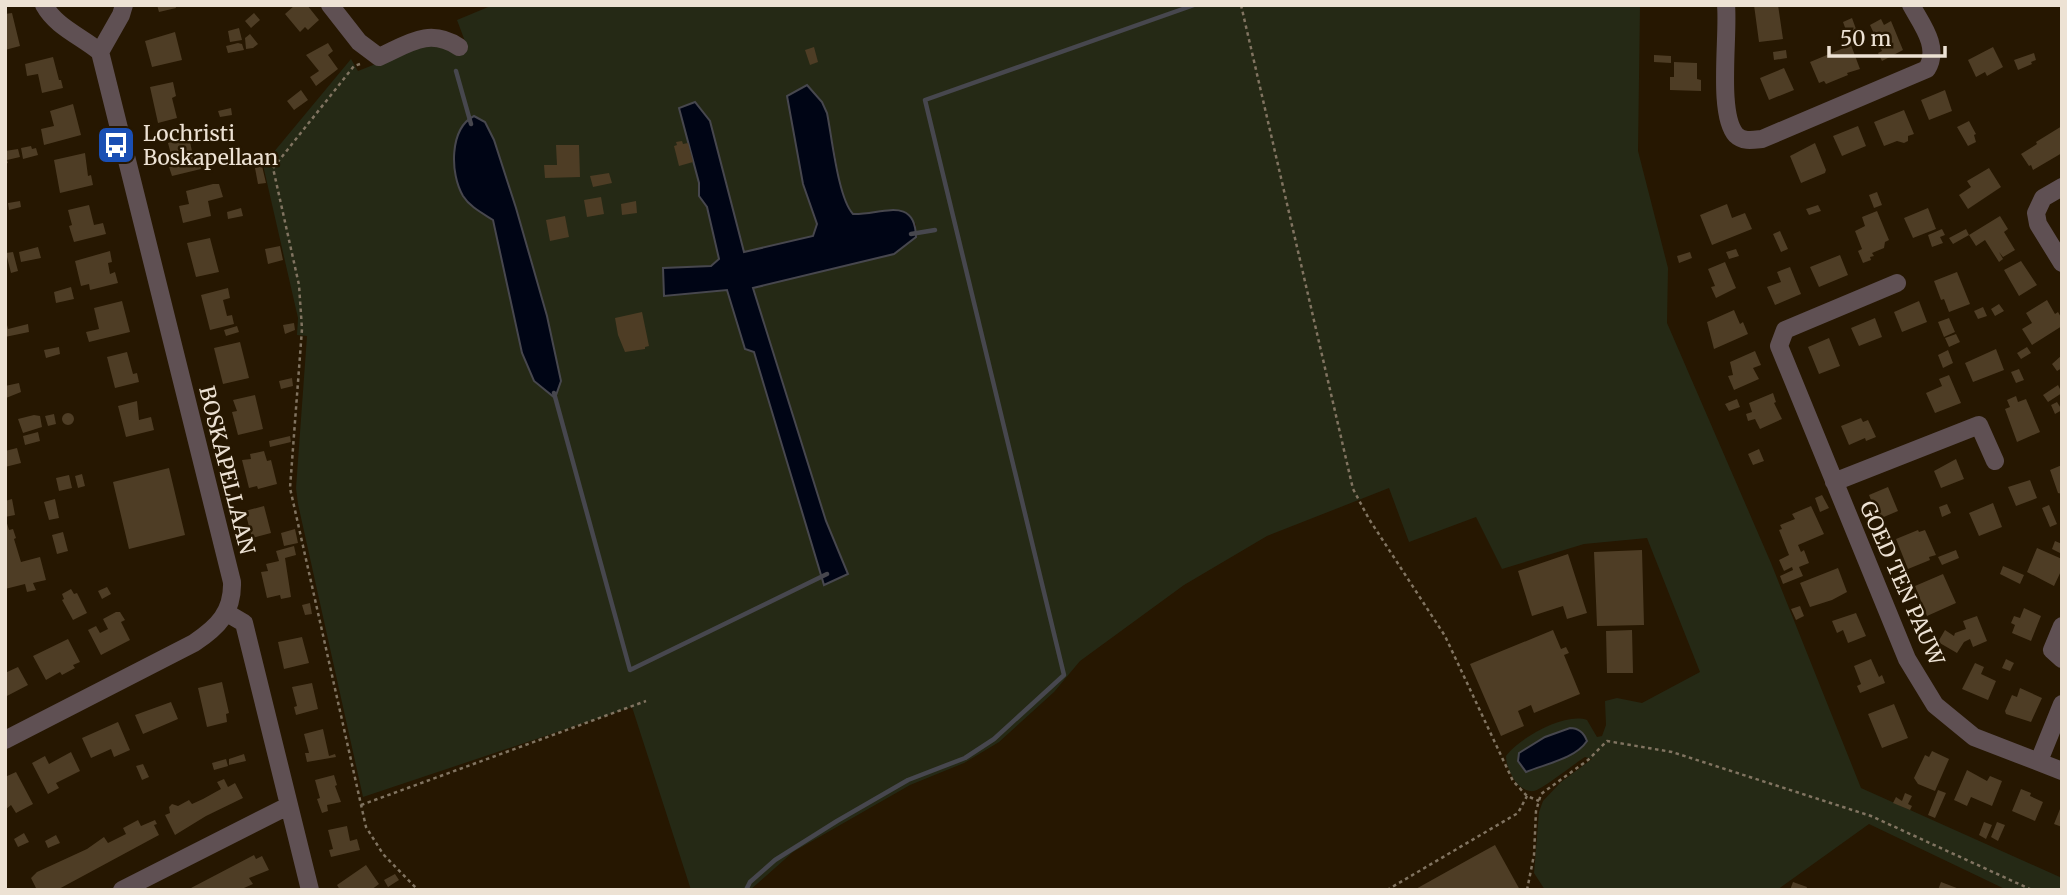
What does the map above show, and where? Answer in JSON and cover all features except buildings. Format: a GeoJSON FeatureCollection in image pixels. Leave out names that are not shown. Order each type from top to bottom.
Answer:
{"type":"FeatureCollection","features":[{"type":"Feature","properties":{"kind":"street"},"geometry":{"type":"LineString","coordinates":[[44,5],[53,19],[100,52],[124,5]]}},
{"type":"Feature","properties":{"kind":"street"},"geometry":{"type":"LineString","coordinates":[[330,5],[359,42],[379,57],[431,36],[448,39],[459,47]]}},
{"type":"Feature","properties":{"kind":"street"},"geometry":{"type":"LineString","coordinates":[[1726,5],[1726,99],[1730,124],[1742,140],[1752,141],[1927,69],[1933,60],[1932,50],[1911,5]]}},
{"type":"Feature","properties":{"kind":"street","name":"BOSKAPELLAAN"},"geometry":{"type":"LineString","coordinates":[[100,52],[232,582],[232,597],[227,613]]}},
{"type":"Feature","properties":{"kind":"street"},"geometry":{"type":"LineString","coordinates":[[2062,187],[2043,198],[2036,213],[2038,224],[2062,263]]}},
{"type":"Feature","properties":{"kind":"street","name":"GOED TEN PAUW"},"geometry":{"type":"LineString","coordinates":[[1897,283],[1785,330],[1779,346],[1907,659],[1935,705],[1974,737],[2062,771]]}},
{"type":"Feature","properties":{"kind":"street","name":"GOED TEN PAUW"},"geometry":{"type":"LineString","coordinates":[[1834,482],[1979,425],[1995,461]]}},
{"type":"Feature","properties":{"kind":"street"},"geometry":{"type":"LineString","coordinates":[[5,740],[194,643],[215,629],[227,613],[243,623],[310,890]]}},
{"type":"Feature","properties":{"kind":"street"},"geometry":{"type":"LineString","coordinates":[[2062,626],[2052,650],[2062,659]]}},
{"type":"Feature","properties":{"kind":"street"},"geometry":{"type":"LineString","coordinates":[[2039,761],[2062,704]]}},
{"type":"Feature","properties":{"kind":"street"},"geometry":{"type":"LineString","coordinates":[[122,890],[288,806]]}},
{"type":"Feature","properties":{"kind":"path"},"geometry":{"type":"LineString","coordinates":[[1241,5],[1353,489],[1369,519],[1445,636],[1513,781],[1527,796],[1539,801]]}},
{"type":"Feature","properties":{"kind":"path"},"geometry":{"type":"LineString","coordinates":[[379,57],[354,66],[273,168],[299,285],[302,328],[290,488],[366,827],[383,854],[418,890]]}},
{"type":"Feature","properties":{"kind":"path"},"geometry":{"type":"LineString","coordinates":[[361,805],[646,701]]}},
{"type":"Feature","properties":{"kind":"path"},"geometry":{"type":"LineString","coordinates":[[1527,890],[1534,855],[1535,811],[1541,794],[1588,760],[1606,741],[1672,752],[1871,816],[2032,890]]}},
{"type":"Feature","properties":{"kind":"path"},"geometry":{"type":"LineString","coordinates":[[1387,890],[1518,813],[1527,796]]}},
{"type":"Feature","properties":{"kind":"green space"},"geometry":{"type":"Polygon","coordinates":[[[493,5],[1640,5],[1638,151],[1668,268],[1667,323],[1771,563],[1861,788],[2062,878],[2062,890],[2007,890],[1869,824],[1777,890],[1545,890],[1534,873],[1539,812],[1543,801],[1561,782],[1592,759],[1585,757],[1544,786],[1531,791],[1523,789],[1515,781],[1506,756],[1521,742],[1543,728],[1567,720],[1587,720],[1597,737],[1602,736],[1606,725],[1605,701],[1617,698],[1642,703],[1700,672],[1647,538],[1584,544],[1502,569],[1476,517],[1409,542],[1389,488],[1267,536],[1184,585],[1080,661],[1054,692],[999,742],[964,763],[910,785],[793,852],[750,890],[691,890],[632,707],[363,797],[298,504],[296,488],[307,336],[297,335],[298,318],[263,165],[351,59],[358,71],[431,42],[466,44],[457,20],[493,5]],[[807,85],[803,184],[817,224],[813,236],[744,253],[710,121],[699,196],[707,207],[719,259],[711,266],[663,268],[665,296],[727,289],[745,348],[754,351],[825,585],[848,574],[826,521],[753,288],[894,254],[916,237],[916,224],[896,210],[853,214],[849,210],[841,190],[822,102],[807,85]],[[473,116],[466,122],[457,141],[454,165],[459,187],[466,199],[489,216],[494,225],[522,353],[561,381],[547,316],[516,208],[473,116]]]}},
{"type":"Feature","properties":{"kind":"water"},"geometry":{"type":"Polygon","coordinates":[[[807,85],[822,102],[827,113],[839,181],[853,214],[895,210],[903,212],[910,216],[916,237],[894,254],[753,288],[826,521],[848,574],[824,585],[754,352],[745,349],[727,290],[664,296],[663,268],[711,266],[719,259],[707,207],[699,196],[699,183],[679,108],[695,102],[710,121],[744,252],[813,236],[817,224],[803,184],[787,96],[807,85]]]}},
{"type":"Feature","properties":{"kind":"water"},"geometry":{"type":"Polygon","coordinates":[[[474,116],[485,122],[494,140],[516,208],[547,316],[561,381],[555,398],[534,381],[522,353],[493,220],[476,210],[463,196],[459,187],[454,164],[456,141],[466,122],[474,116]]]}},
{"type":"Feature","properties":{"kind":"water"},"geometry":{"type":"Polygon","coordinates":[[[1570,728],[1579,730],[1584,736],[1587,741],[1582,747],[1567,757],[1526,772],[1518,761],[1519,753],[1545,737],[1570,728]]]}},
{"type":"Feature","properties":{"kind":"waterway"},"geometry":{"type":"LineString","coordinates":[[746,890],[750,882],[775,860],[837,821],[908,780],[965,758],[994,739],[1064,675],[925,100],[1194,5]]}},
{"type":"Feature","properties":{"kind":"waterway"},"geometry":{"type":"LineString","coordinates":[[456,71],[471,124]]}},
{"type":"Feature","properties":{"kind":"waterway"},"geometry":{"type":"LineString","coordinates":[[911,234],[935,230]]}},
{"type":"Feature","properties":{"kind":"waterway"},"geometry":{"type":"LineString","coordinates":[[554,393],[630,670],[827,574]]}},
{"type":"Feature","properties":{"kind":"place","name":"Lochristi Boskapellaan"},"geometry":{"type":"Point","coordinates":[116,145]}}]}
